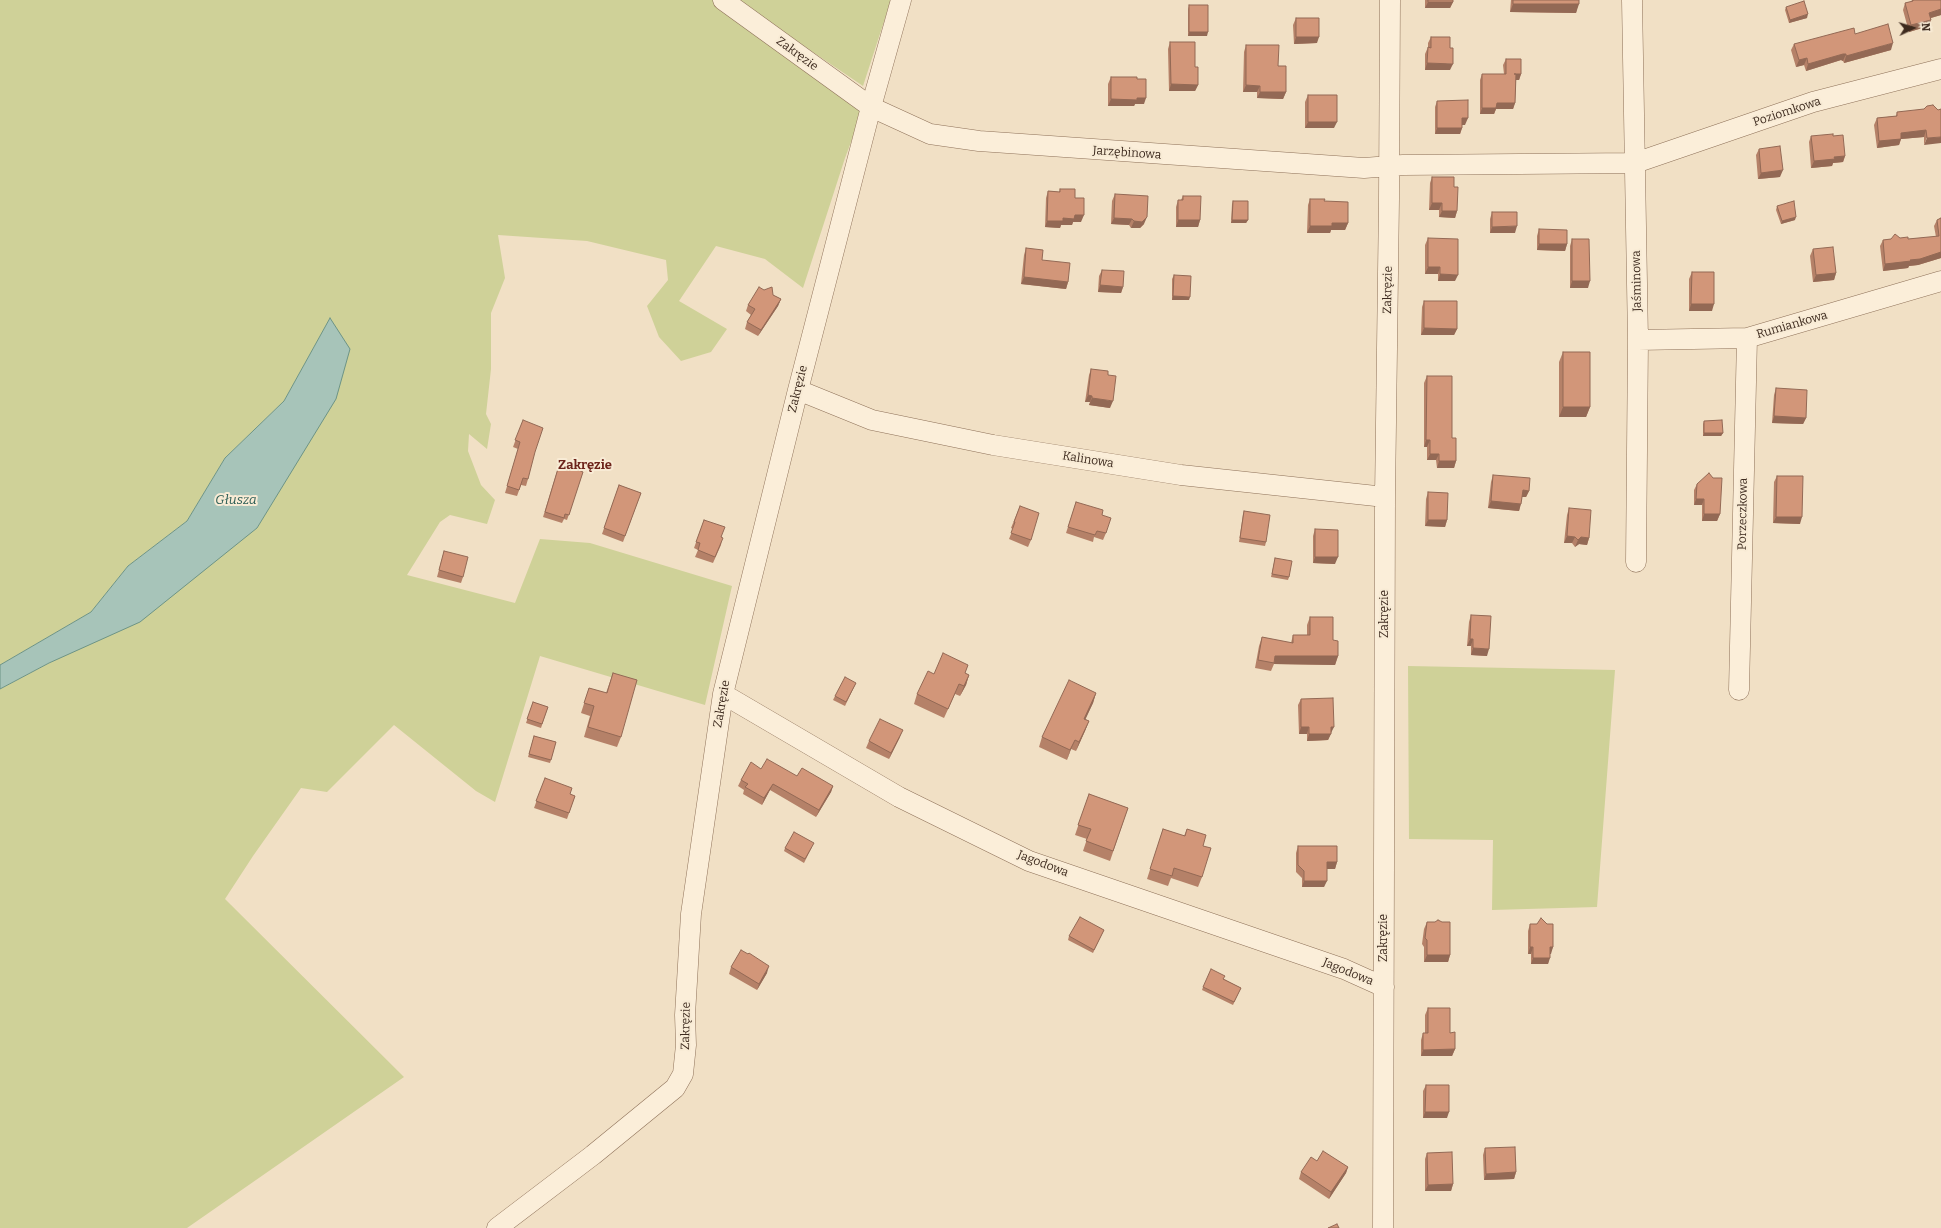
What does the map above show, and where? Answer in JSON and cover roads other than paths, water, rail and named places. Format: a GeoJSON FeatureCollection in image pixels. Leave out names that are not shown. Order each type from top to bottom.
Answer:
{"type":"FeatureCollection","features":[{"type":"Feature","properties":{"kind":"street","name":"Zakręzie"},"geometry":{"type":"LineString","coordinates":[[723,0],[871,108]]}},
{"type":"Feature","properties":{"kind":"street","name":"Zakręzie"},"geometry":{"type":"LineString","coordinates":[[497,1228],[593,1155],[675,1088],[683,1074],[686,1045],[685,1015],[691,914],[722,694],[798,390],[871,108],[901,0]]}},
{"type":"Feature","properties":{"kind":"street","name":"Zakręzie"},"geometry":{"type":"LineString","coordinates":[[1382,1228],[1385,497],[1390,167],[1390,0]]}},
{"type":"Feature","properties":{"kind":"street","name":"Jaśminowa"},"geometry":{"type":"LineString","coordinates":[[1632,0],[1638,340],[1636,562]]}},
{"type":"Feature","properties":{"kind":"street","name":"Poziomkowa"},"geometry":{"type":"LineString","coordinates":[[1390,167],[1403,165],[1635,163],[1813,102],[1941,69]]}},
{"type":"Feature","properties":{"kind":"street","name":"Jarzębinowa"},"geometry":{"type":"LineString","coordinates":[[871,108],[930,134],[979,141],[1364,168],[1390,167]]}},
{"type":"Feature","properties":{"kind":"street","name":"Rumiankowa"},"geometry":{"type":"LineString","coordinates":[[1638,340],[1747,338],[1941,281]]}},
{"type":"Feature","properties":{"kind":"street","name":"Porzeczkowa"},"geometry":{"type":"LineString","coordinates":[[1739,690],[1747,338]]}},
{"type":"Feature","properties":{"kind":"street","name":"Kalinowa"},"geometry":{"type":"LineString","coordinates":[[798,390],[872,420],[993,445],[1181,475],[1385,497]]}},
{"type":"Feature","properties":{"kind":"street","name":"Jagodowa"},"geometry":{"type":"LineString","coordinates":[[722,694],[899,797],[1029,861],[1344,969],[1384,987]]}},
{"type":"Feature","properties":{"kind":"water","name":"Głusza"},"geometry":{"type":"Polygon","coordinates":[[[330,318],[350,349],[336,399],[257,528],[140,622],[49,663],[0,689],[0,665],[91,612],[128,566],[187,521],[225,458],[284,401],[330,318]]]}},
{"type":"Feature","properties":{"kind":"district","name":"Zakręzie"},"geometry":{"type":"Point","coordinates":[585,465]}}]}
